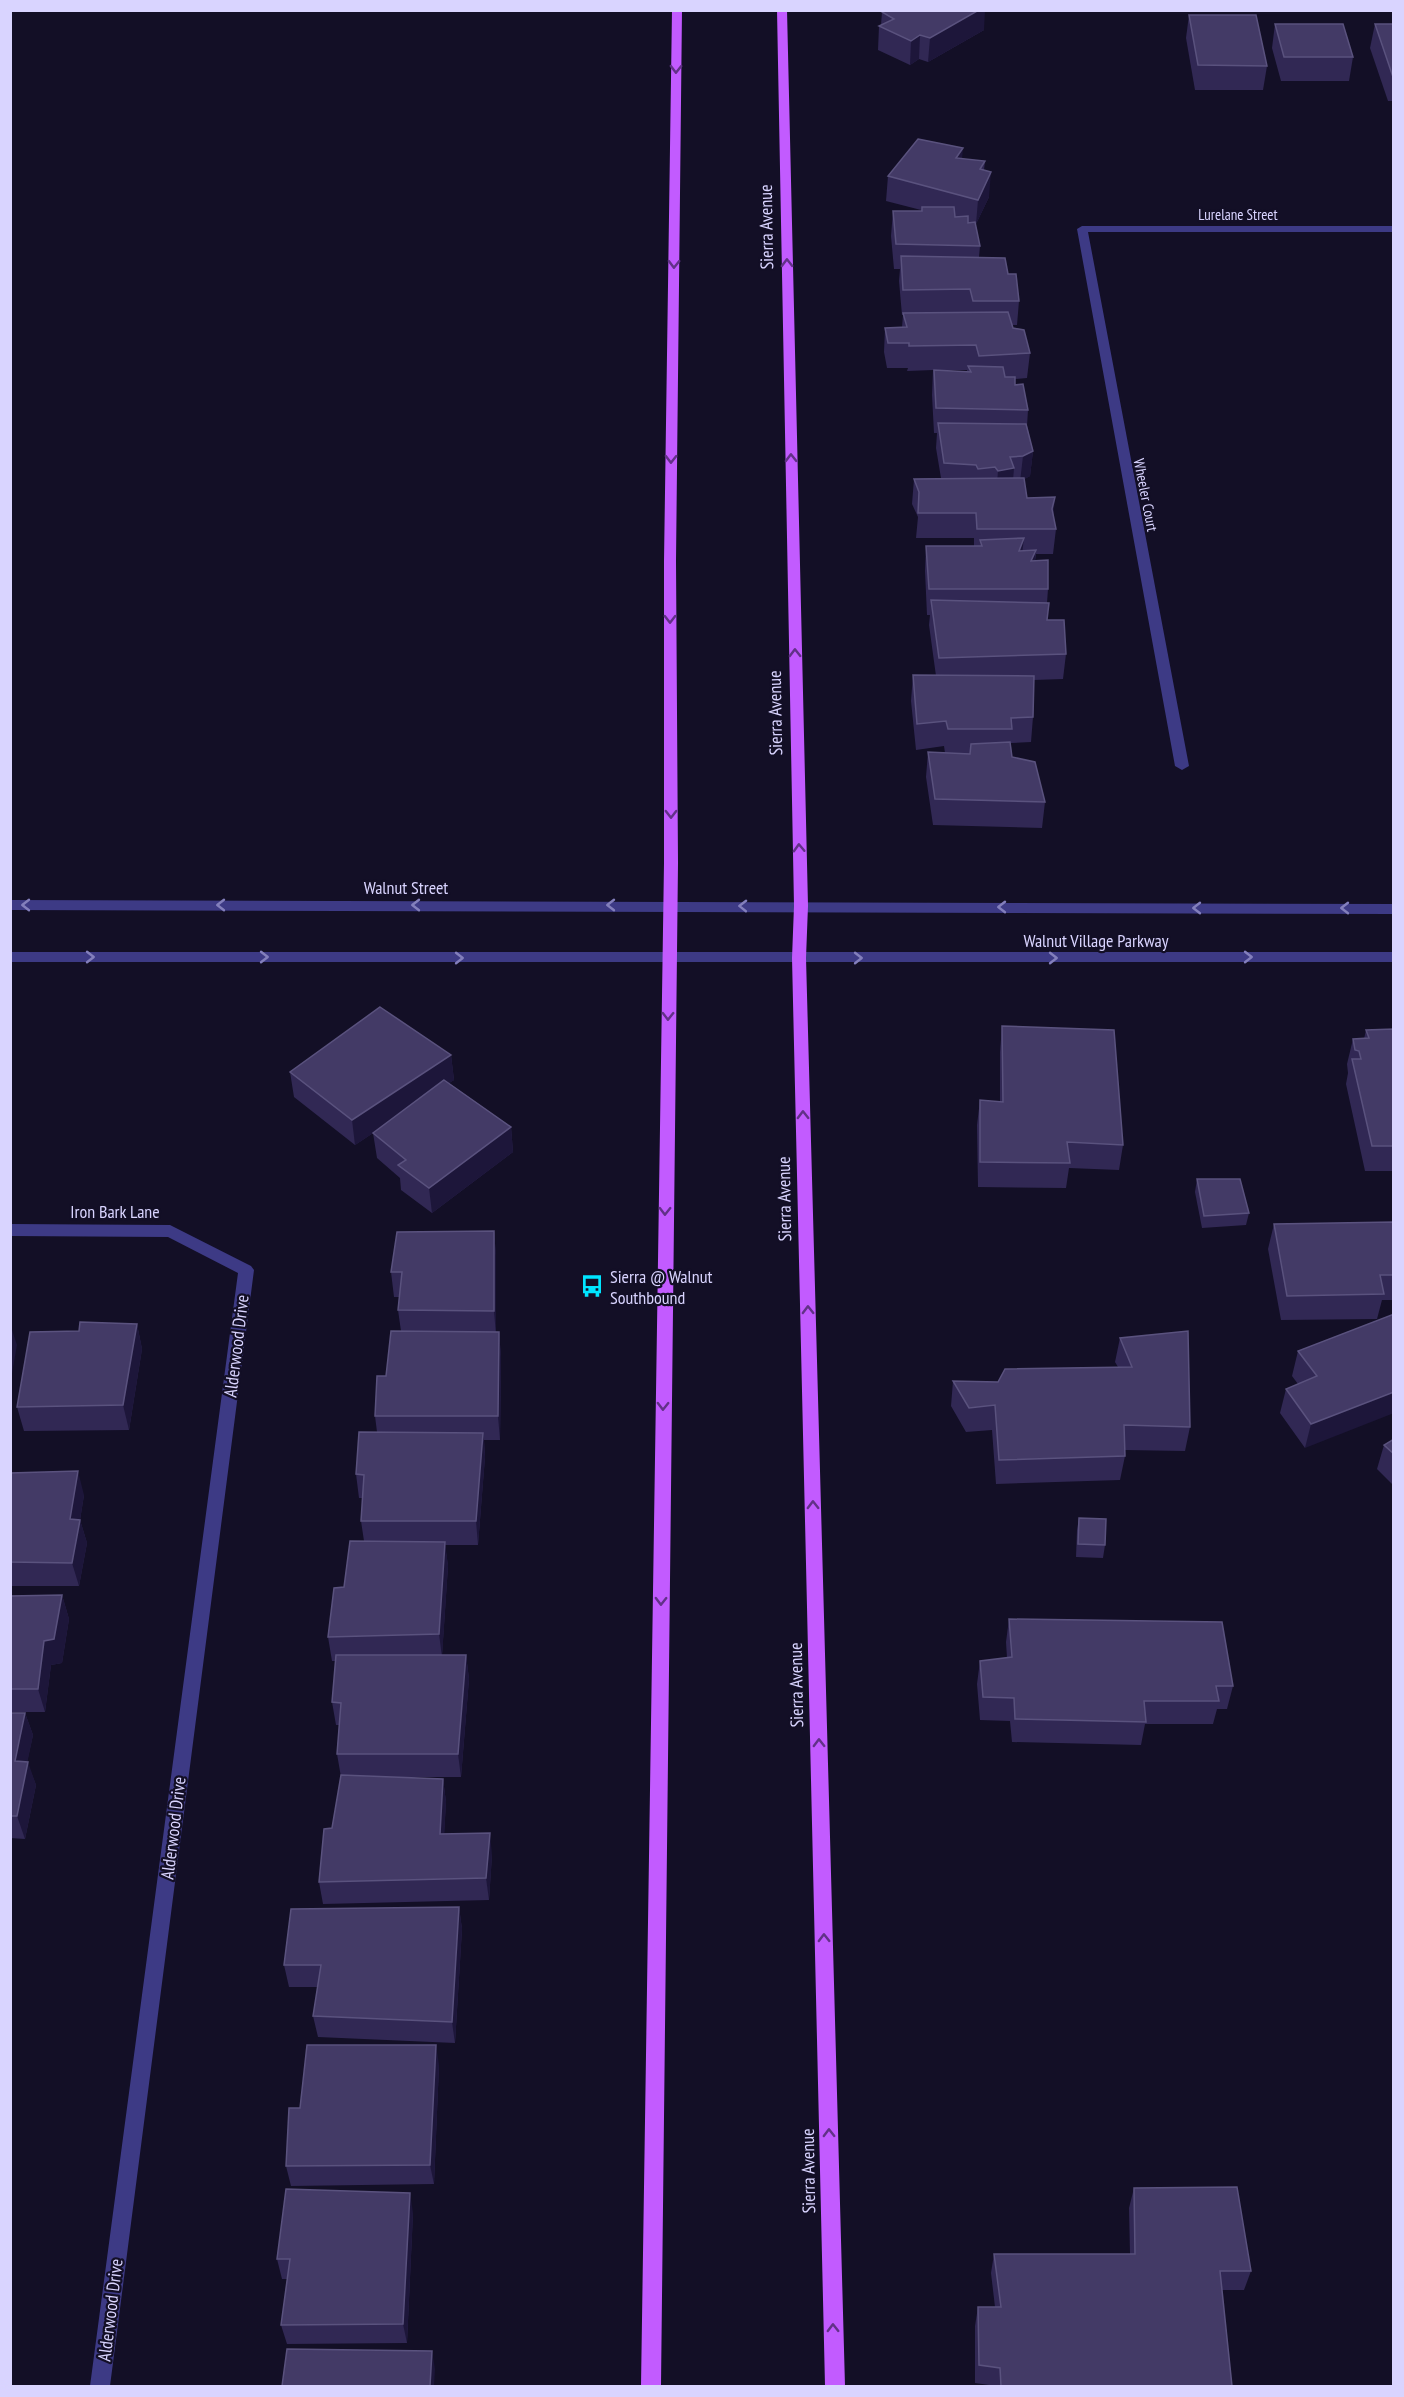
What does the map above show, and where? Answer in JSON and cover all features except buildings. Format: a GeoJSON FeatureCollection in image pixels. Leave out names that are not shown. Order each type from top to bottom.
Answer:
{"type":"FeatureCollection","features":[{"type":"Feature","properties":{"kind":"main road"},"geometry":{"type":"LineString","coordinates":[[651,2386],[677,10]]}},
{"type":"Feature","properties":{"kind":"main road","name":"Sierra Avenue"},"geometry":{"type":"LineString","coordinates":[[783,10],[801,906],[799,958],[835,2386]]}},
{"type":"Feature","properties":{"kind":"street","name":"Lurelane Street"},"geometry":{"type":"LineString","coordinates":[[1082,229],[1394,229]]}},
{"type":"Feature","properties":{"kind":"street","name":"Wheeler Court"},"geometry":{"type":"LineString","coordinates":[[1082,229],[1182,766]]}},
{"type":"Feature","properties":{"kind":"street","name":"Walnut Street"},"geometry":{"type":"LineString","coordinates":[[10,905],[801,906]]}},
{"type":"Feature","properties":{"kind":"street","name":"Walnut Village Parkway"},"geometry":{"type":"LineString","coordinates":[[801,906],[1394,909]]}},
{"type":"Feature","properties":{"kind":"street"},"geometry":{"type":"LineString","coordinates":[[10,957],[799,958]]}},
{"type":"Feature","properties":{"kind":"street","name":"Walnut Village Parkway"},"geometry":{"type":"LineString","coordinates":[[799,958],[1394,957]]}},
{"type":"Feature","properties":{"kind":"street","name":"Iron Bark Lane"},"geometry":{"type":"LineString","coordinates":[[10,1230],[170,1231],[246,1270]]}},
{"type":"Feature","properties":{"kind":"street","name":"Alderwood Drive"},"geometry":{"type":"LineString","coordinates":[[100,2386],[246,1270]]}},
{"type":"Feature","properties":{"kind":"place","name":"Sierra @ Walnut Southbound"},"geometry":{"type":"Point","coordinates":[592,1286]}}]}
